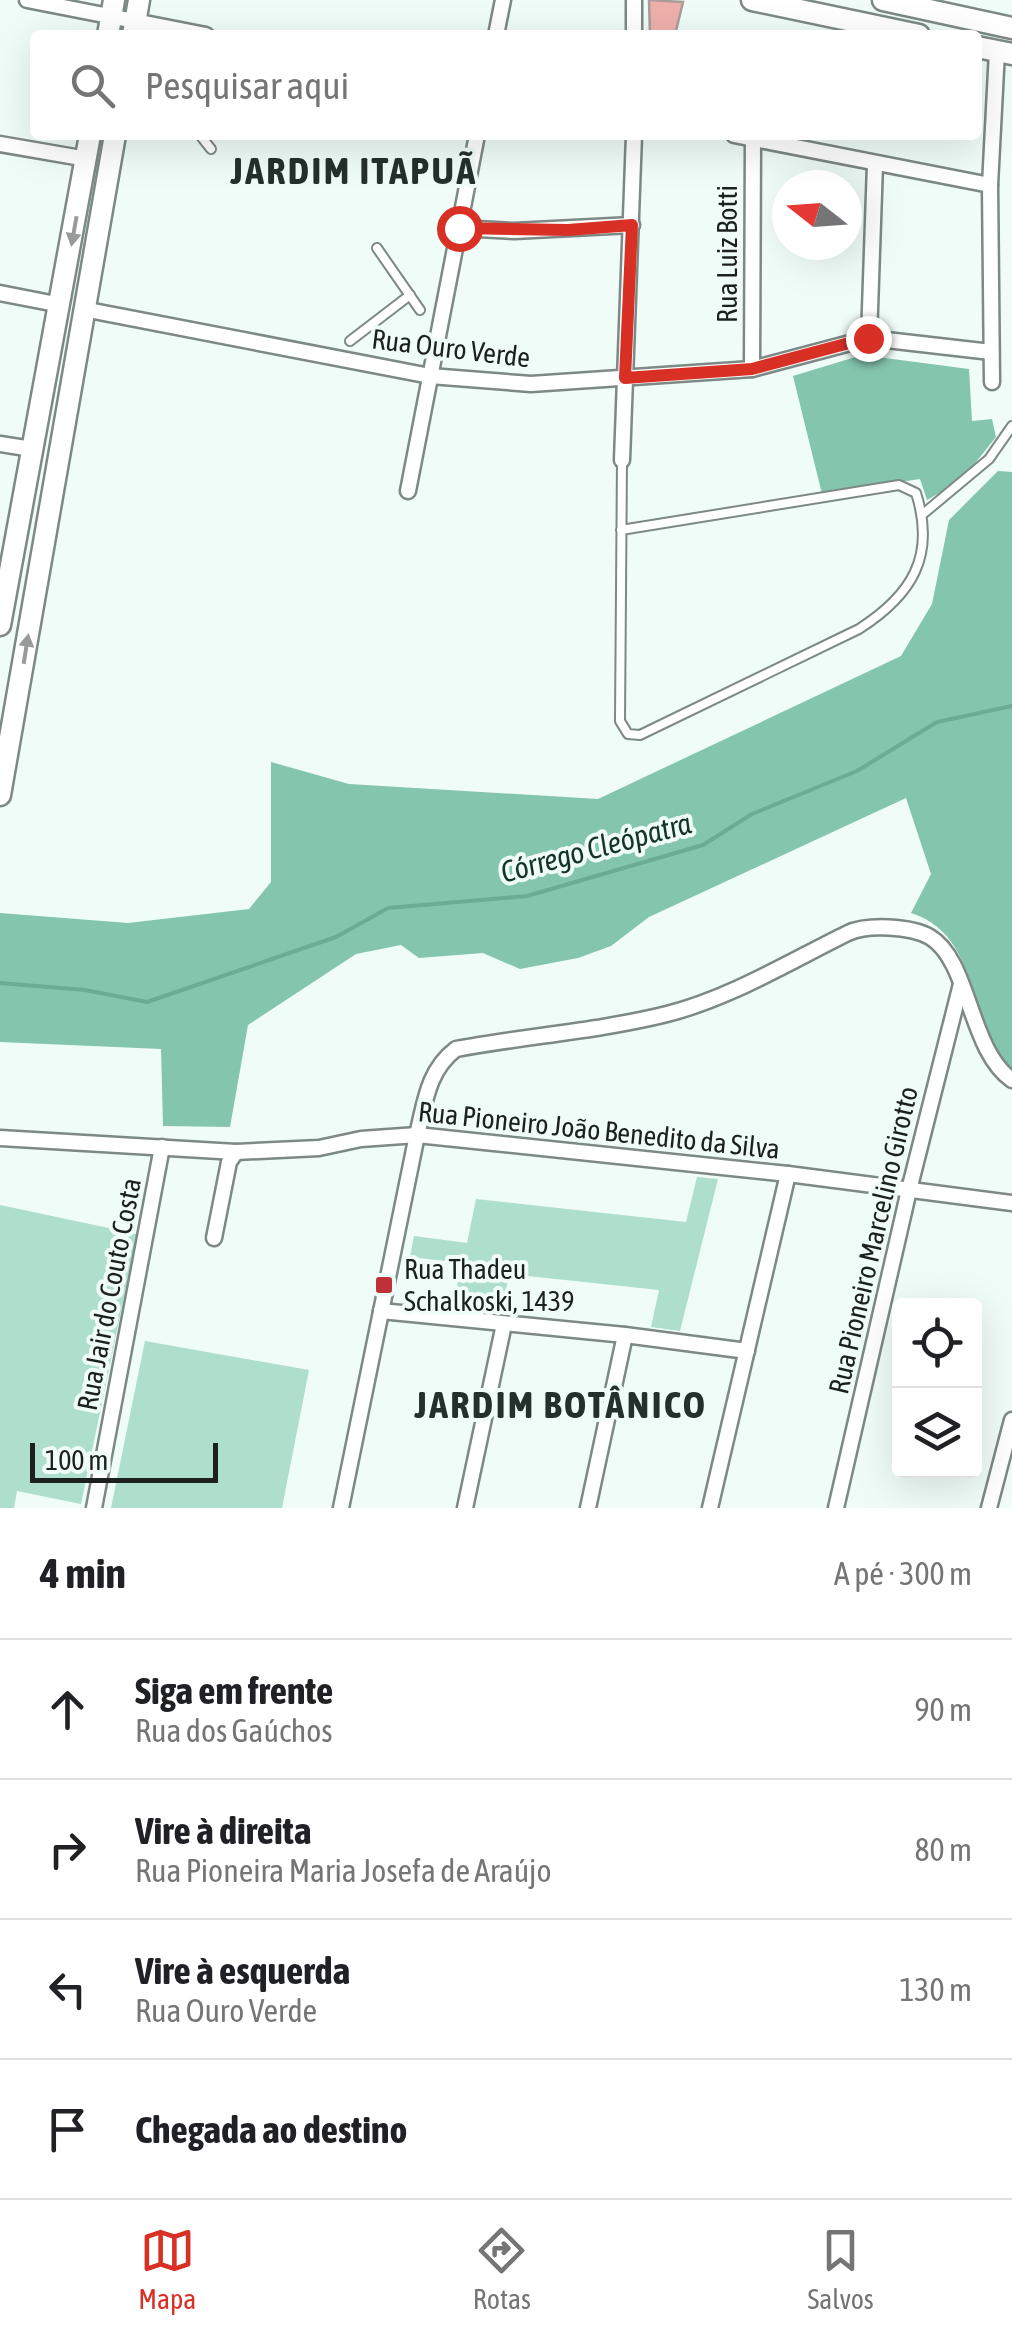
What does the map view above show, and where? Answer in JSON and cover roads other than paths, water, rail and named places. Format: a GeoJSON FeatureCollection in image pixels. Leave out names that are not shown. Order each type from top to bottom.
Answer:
{"type":"FeatureCollection","features":[{"type":"Feature","properties":{"kind":"main road"},"geometry":{"type":"LineString","coordinates":[[134,28],[139,0]]}},
{"type":"Feature","properties":{"kind":"main road"},"geometry":{"type":"LineString","coordinates":[[752,0],[895,30]]}},
{"type":"Feature","properties":{"kind":"main road"},"geometry":{"type":"LineString","coordinates":[[774,0],[801,4],[808,0]]}},
{"type":"Feature","properties":{"kind":"main road"},"geometry":{"type":"LineString","coordinates":[[882,0],[1012,28]]}},
{"type":"Feature","properties":{"kind":"main road"},"geometry":{"type":"LineString","coordinates":[[0,625],[3,588],[61,305],[89,140]]}},
{"type":"Feature","properties":{"kind":"main road"},"geometry":{"type":"LineString","coordinates":[[1,784],[114,140]]}},
{"type":"Feature","properties":{"kind":"street"},"geometry":{"type":"LineString","coordinates":[[27,0],[111,17],[134,28]]}},
{"type":"Feature","properties":{"kind":"street"},"geometry":{"type":"LineString","coordinates":[[497,30],[503,0]]}},
{"type":"Feature","properties":{"kind":"street"},"geometry":{"type":"LineString","coordinates":[[634,0],[634,30]]}},
{"type":"Feature","properties":{"kind":"street"},"geometry":{"type":"LineString","coordinates":[[992,382],[990,185],[995,51]]}},
{"type":"Feature","properties":{"kind":"street"},"geometry":{"type":"LineString","coordinates":[[408,492],[476,140]]}},
{"type":"Feature","properties":{"kind":"street"},"geometry":{"type":"LineString","coordinates":[[622,460],[634,140]]}},
{"type":"Feature","properties":{"kind":"street","name":"Rua Luiz Botti"},"geometry":{"type":"LineString","coordinates":[[752,369],[753,140]]}},
{"type":"Feature","properties":{"kind":"street"},"geometry":{"type":"LineString","coordinates":[[758,140],[990,185]]}},
{"type":"Feature","properties":{"kind":"street"},"geometry":{"type":"LineString","coordinates":[[0,144],[87,159]]}},
{"type":"Feature","properties":{"kind":"street"},"geometry":{"type":"LineString","coordinates":[[868,338],[875,164]]}},
{"type":"Feature","properties":{"kind":"street"},"geometry":{"type":"LineString","coordinates":[[459,228],[532,231],[632,225]]}},
{"type":"Feature","properties":{"kind":"street"},"geometry":{"type":"LineString","coordinates":[[0,293],[61,305]]}},
{"type":"Feature","properties":{"kind":"street","name":"Rua Ouro Verde"},"geometry":{"type":"LineString","coordinates":[[83,310],[430,376],[531,384],[752,369],[868,338],[992,352]]}},
{"type":"Feature","properties":{"kind":"street"},"geometry":{"type":"LineString","coordinates":[[0,444],[32,449]]}},
{"type":"Feature","properties":{"kind":"street"},"geometry":{"type":"LineString","coordinates":[[340,1508],[417,1135],[439,1061],[456,1049],[664,1014],[711,1000],[855,930],[908,930],[929,936],[948,958],[987,1052],[996,1067],[1012,1080]]}},
{"type":"Feature","properties":{"kind":"street","name":"Rua Pioneiro Marcelino Girotto"},"geometry":{"type":"LineString","coordinates":[[836,1508],[961,984]]}},
{"type":"Feature","properties":{"kind":"street","name":"Rua Pioneiro João Benedito da Silva"},"geometry":{"type":"LineString","coordinates":[[0,1138],[236,1152],[319,1148],[362,1139],[417,1135],[788,1174],[1012,1203]]}},
{"type":"Feature","properties":{"kind":"street","name":"Rua Jair do Couto Costa"},"geometry":{"type":"LineString","coordinates":[[94,1508],[162,1148]]}},
{"type":"Feature","properties":{"kind":"street"},"geometry":{"type":"LineString","coordinates":[[214,1238],[229,1162],[236,1152]]}},
{"type":"Feature","properties":{"kind":"street"},"geometry":{"type":"LineString","coordinates":[[710,1508],[788,1174]]}},
{"type":"Feature","properties":{"kind":"street"},"geometry":{"type":"LineString","coordinates":[[380,1311],[747,1351]]}},
{"type":"Feature","properties":{"kind":"street"},"geometry":{"type":"LineString","coordinates":[[465,1508],[504,1324]]}},
{"type":"Feature","properties":{"kind":"street"},"geometry":{"type":"LineString","coordinates":[[588,1508],[625,1335]]}},
{"type":"Feature","properties":{"kind":"street"},"geometry":{"type":"LineString","coordinates":[[989,1508],[1012,1420]]}},
{"type":"Feature","properties":{"kind":"lane"},"geometry":{"type":"LineString","coordinates":[[204,140],[211,149]]}},
{"type":"Feature","properties":{"kind":"lane"},"geometry":{"type":"LineString","coordinates":[[377,248],[420,310]]}},
{"type":"Feature","properties":{"kind":"lane"},"geometry":{"type":"LineString","coordinates":[[350,341],[410,295]]}},
{"type":"Feature","properties":{"kind":"lane"},"geometry":{"type":"LineString","coordinates":[[923,514],[989,459],[1012,426]]}},
{"type":"Feature","properties":{"kind":"lane"},"geometry":{"type":"LineString","coordinates":[[621,530],[899,485],[916,493],[923,514],[925,544],[912,580],[878,616],[859,629],[634,736],[622,729],[620,721],[621,530],[622,460]]}},
{"type":"Feature","properties":{"kind":"waterway","name":"Córrego Cleópatra"},"geometry":{"type":"LineString","coordinates":[[0,983],[85,990],[147,1002],[336,937],[388,908],[527,896],[703,845],[752,814],[857,771],[937,722],[1012,706]]}},
{"type":"Feature","properties":{"kind":"place","name":"Rua Thadeu Schalkoski, 1439"},"geometry":{"type":"Point","coordinates":[384,1285]}},
{"type":"Feature","properties":{"kind":"district","name":"JARDIM ITAPUÃ"},"geometry":{"type":"Point","coordinates":[354,171]}},
{"type":"Feature","properties":{"kind":"district","name":"JARDIM BOTÂNICO"},"geometry":{"type":"Point","coordinates":[561,1405]}}]}
